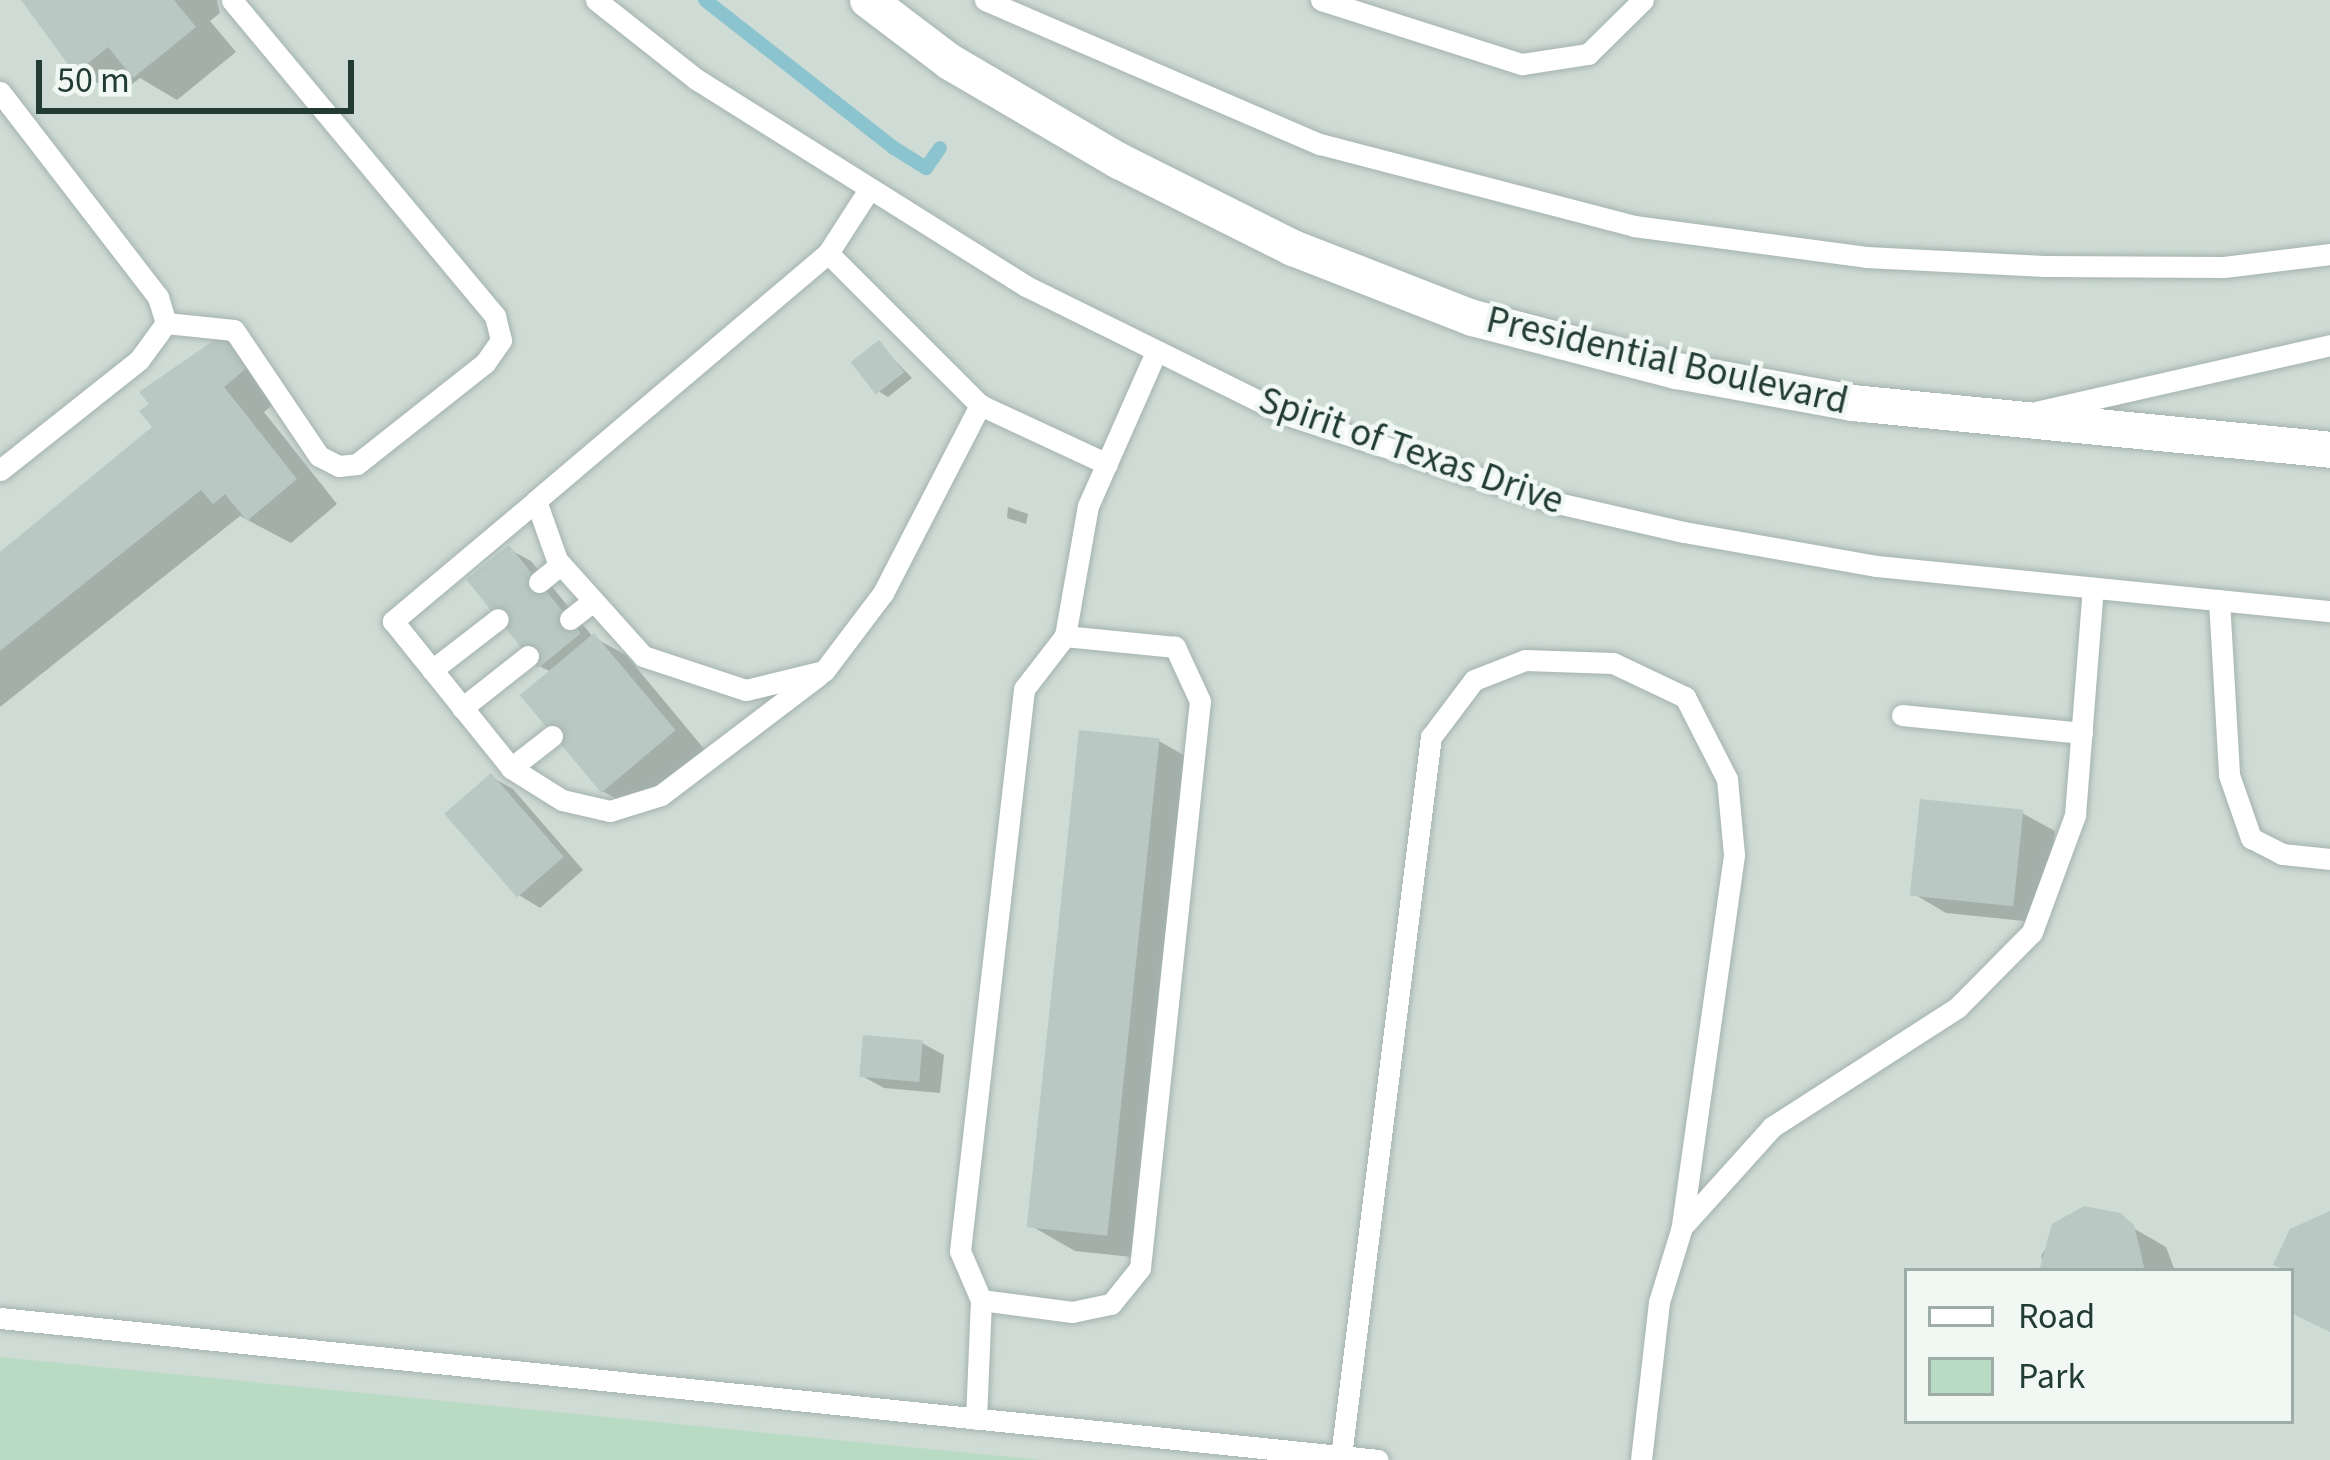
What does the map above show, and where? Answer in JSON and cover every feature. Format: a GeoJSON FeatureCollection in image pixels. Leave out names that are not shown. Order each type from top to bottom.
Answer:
{"type":"FeatureCollection","features":[{"type":"Feature","properties":{"kind":"main road","name":"Presidential Boulevard"},"geometry":{"type":"LineString","coordinates":[[868,0],[950,62],[1119,161],[1382,286],[1530,335],[1677,371],[1995,422],[2330,450]]}},
{"type":"Feature","properties":{"kind":"lane"},"geometry":{"type":"LineString","coordinates":[[166,322],[233,330],[320,456],[339,466],[357,464],[485,363],[501,340],[495,316],[232,0]]}},
{"type":"Feature","properties":{"kind":"lane","name":"Spirit of Texas Drive"},"geometry":{"type":"LineString","coordinates":[[596,0],[696,79],[868,191],[1156,352],[1285,413],[1552,502],[1877,566],[2330,611]]}},
{"type":"Feature","properties":{"kind":"lane"},"geometry":{"type":"LineString","coordinates":[[985,0],[1321,144],[1634,226],[1866,257],[2023,265],[2224,268],[2330,254]]}},
{"type":"Feature","properties":{"kind":"lane"},"geometry":{"type":"LineString","coordinates":[[1321,0],[1522,64],[1588,54],[1643,0]]}},
{"type":"Feature","properties":{"kind":"lane"},"geometry":{"type":"LineString","coordinates":[[0,92],[158,297],[166,322]]}},
{"type":"Feature","properties":{"kind":"lane"},"geometry":{"type":"LineString","coordinates":[[868,191],[828,254],[392,621],[511,768],[562,800],[610,811],[627,806],[716,760],[824,671],[883,593],[980,405]]}},
{"type":"Feature","properties":{"kind":"lane"},"geometry":{"type":"LineString","coordinates":[[828,254],[980,405],[1107,464]]}},
{"type":"Feature","properties":{"kind":"lane"},"geometry":{"type":"LineString","coordinates":[[0,470],[139,360],[166,322]]}},
{"type":"Feature","properties":{"kind":"lane"},"geometry":{"type":"LineString","coordinates":[[1995,422],[2330,345]]}},
{"type":"Feature","properties":{"kind":"lane"},"geometry":{"type":"LineString","coordinates":[[976,1419],[981,1300],[960,1251],[1024,689],[1065,636],[1088,506],[1156,352]]}},
{"type":"Feature","properties":{"kind":"lane"},"geometry":{"type":"LineString","coordinates":[[536,501],[561,564],[649,658],[746,690],[824,671]]}},
{"type":"Feature","properties":{"kind":"lane"},"geometry":{"type":"LineString","coordinates":[[538,582],[561,564]]}},
{"type":"Feature","properties":{"kind":"lane"},"geometry":{"type":"LineString","coordinates":[[1682,1227],[1772,1127],[1958,1007],[2032,932],[2075,815],[2093,588]]}},
{"type":"Feature","properties":{"kind":"lane"},"geometry":{"type":"LineString","coordinates":[[2219,600],[2229,775],[2251,838],[2282,854],[2330,859]]}},
{"type":"Feature","properties":{"kind":"lane"},"geometry":{"type":"LineString","coordinates":[[570,620],[593,601]]}},
{"type":"Feature","properties":{"kind":"lane"},"geometry":{"type":"LineString","coordinates":[[432,670],[498,619]]}},
{"type":"Feature","properties":{"kind":"lane"},"geometry":{"type":"LineString","coordinates":[[981,1300],[1072,1312],[1111,1304],[1140,1268],[1200,701],[1175,647],[1065,636]]}},
{"type":"Feature","properties":{"kind":"lane"},"geometry":{"type":"LineString","coordinates":[[463,708],[528,656]]}},
{"type":"Feature","properties":{"kind":"lane"},"geometry":{"type":"LineString","coordinates":[[628,674],[649,658]]}},
{"type":"Feature","properties":{"kind":"lane"},"geometry":{"type":"LineString","coordinates":[[1341,1456],[1431,737],[1474,680],[1525,661],[1613,663],[1685,697],[1727,779],[1734,855],[1682,1227],[1659,1302],[1641,1460]]}},
{"type":"Feature","properties":{"kind":"lane"},"geometry":{"type":"LineString","coordinates":[[1902,715],[2082,733]]}},
{"type":"Feature","properties":{"kind":"lane"},"geometry":{"type":"LineString","coordinates":[[511,768],[553,736]]}},
{"type":"Feature","properties":{"kind":"lane"},"geometry":{"type":"LineString","coordinates":[[0,1318],[1378,1460]]}},
{"type":"Feature","properties":{"kind":"shaded area"},"geometry":{"type":"Polygon","coordinates":[[[0,0],[2330,0],[2330,1460],[0,1460],[0,0]]]}},
{"type":"Feature","properties":{"kind":"green space"},"geometry":{"type":"Polygon","coordinates":[[[0,1357],[1041,1460],[0,1460],[0,1357]]]}},
{"type":"Feature","properties":{"kind":"building"},"geometry":{"type":"Polygon","coordinates":[[[21,0],[174,0],[196,27],[133,78],[108,47],[75,74],[21,0]]]}},
{"type":"Feature","properties":{"kind":"building"},"geometry":{"type":"Polygon","coordinates":[[[223,334],[249,366],[224,387],[297,479],[247,521],[225,494],[213,504],[201,490],[0,651],[0,552],[152,427],[139,411],[149,404],[139,392],[223,334]]]}},
{"type":"Feature","properties":{"kind":"building"},"geometry":{"type":"Polygon","coordinates":[[[879,340],[904,372],[876,394],[851,362],[879,340]]]}},
{"type":"Feature","properties":{"kind":"building"},"geometry":{"type":"Polygon","coordinates":[[[509,545],[581,634],[538,668],[466,580],[509,545]]]}},
{"type":"Feature","properties":{"kind":"building"},"geometry":{"type":"Polygon","coordinates":[[[594,633],[676,730],[601,793],[520,695],[594,633]]]}},
{"type":"Feature","properties":{"kind":"building"},"geometry":{"type":"Polygon","coordinates":[[[1079,730],[1160,738],[1107,1236],[1027,1227],[1079,730]]]}},
{"type":"Feature","properties":{"kind":"building"},"geometry":{"type":"Polygon","coordinates":[[[491,773],[564,857],[517,897],[444,814],[491,773]]]}},
{"type":"Feature","properties":{"kind":"building"},"geometry":{"type":"Polygon","coordinates":[[[1920,799],[2023,810],[2013,906],[1910,895],[1920,799]]]}},
{"type":"Feature","properties":{"kind":"building"},"geometry":{"type":"Polygon","coordinates":[[[863,1035],[923,1040],[919,1082],[859,1077],[863,1035]]]}},
{"type":"Feature","properties":{"kind":"building"},"geometry":{"type":"Polygon","coordinates":[[[2084,1206],[2120,1213],[2134,1225],[2144,1268],[2040,1268],[2052,1224],[2084,1206]]]}},
{"type":"Feature","properties":{"kind":"building"},"geometry":{"type":"Polygon","coordinates":[[[2330,1211],[2330,1332],[2294,1314],[2294,1268],[2273,1265],[2290,1229],[2330,1211]]]}},
{"type":"Feature","properties":{"kind":"waterway"},"geometry":{"type":"LineString","coordinates":[[705,0],[894,148],[926,168],[940,148]]}}]}
